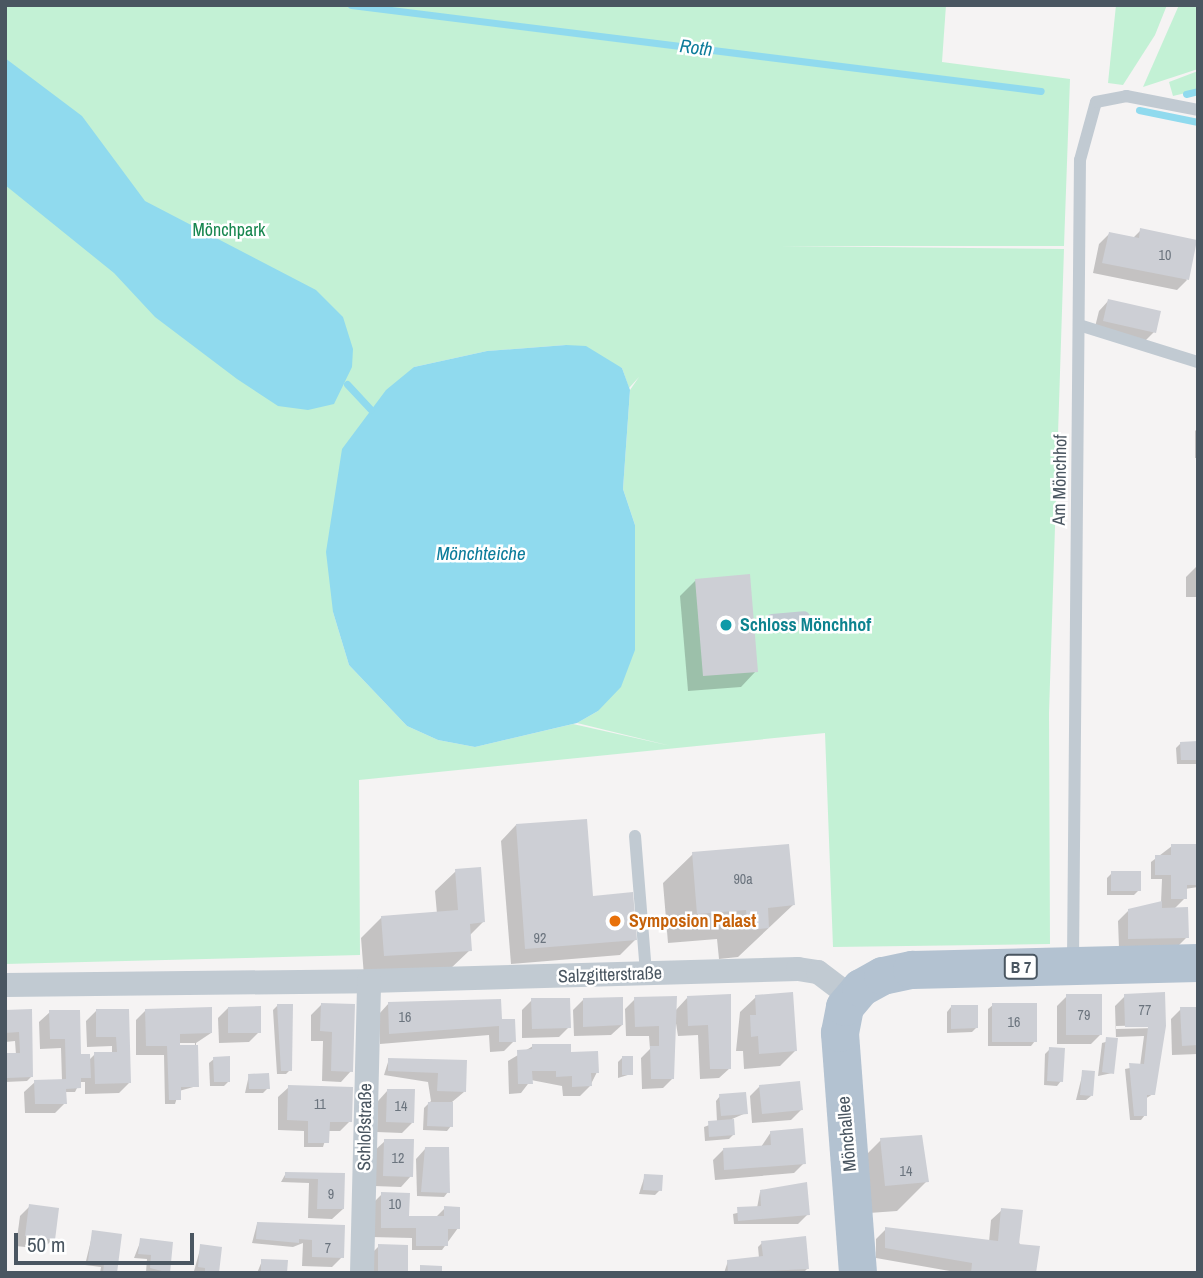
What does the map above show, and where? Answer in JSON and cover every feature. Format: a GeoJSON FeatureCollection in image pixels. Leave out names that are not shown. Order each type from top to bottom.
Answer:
{"type":"FeatureCollection","features":[{"type":"Feature","properties":{"kind":"main road","name":"B 7"},"geometry":{"type":"LineString","coordinates":[[852,997],[883,976],[912,970],[1198,963]]}},
{"type":"Feature","properties":{"kind":"main road","name":"Mönchallee"},"geometry":{"type":"LineString","coordinates":[[852,997],[841,1019],[840,1052],[859,1273]]}},
{"type":"Feature","properties":{"kind":"street","name":"Salzgitterstraße"},"geometry":{"type":"LineString","coordinates":[[5,985],[369,981],[798,969],[818,972],[852,997]]}},
{"type":"Feature","properties":{"kind":"street","name":"Schloßstraße"},"geometry":{"type":"LineString","coordinates":[[362,1273],[369,981]]}},
{"type":"Feature","properties":{"kind":"lane","name":"Am Mönchhof"},"geometry":{"type":"LineString","coordinates":[[1073,966],[1080,160],[1096,102],[1126,96],[1198,110]]}},
{"type":"Feature","properties":{"kind":"lane"},"geometry":{"type":"LineString","coordinates":[[1079,325],[1198,362]]}},
{"type":"Feature","properties":{"kind":"lane"},"geometry":{"type":"LineString","coordinates":[[772,620],[804,617]]}},
{"type":"Feature","properties":{"kind":"lane"},"geometry":{"type":"LineString","coordinates":[[635,836],[646,974]]}},
{"type":"Feature","properties":{"kind":"green space","name":"Mönchpark"},"geometry":{"type":"Polygon","coordinates":[[[5,5],[946,5],[942,62],[1070,79],[1064,246],[780,246],[1064,249],[1049,713],[1050,944],[833,947],[825,733],[359,780],[360,955],[5,964],[5,5]],[[566,345],[487,351],[414,367],[333,612],[349,665],[407,726],[438,740],[475,747],[573,724],[671,746],[577,723],[598,711],[635,525],[623,489],[630,390],[639,377],[629,388],[622,368],[566,345]]]}},
{"type":"Feature","properties":{"kind":"green space"},"geometry":{"type":"Polygon","coordinates":[[[1116,5],[1167,5],[1155,35],[1123,85],[1108,83],[1116,5]]]}},
{"type":"Feature","properties":{"kind":"green space"},"geometry":{"type":"Polygon","coordinates":[[[1179,5],[1198,5],[1198,69],[1143,87],[1179,5]]]}},
{"type":"Feature","properties":{"kind":"green space"},"geometry":{"type":"Polygon","coordinates":[[[1198,71],[1198,90],[1173,96],[1169,82],[1198,71]]]}},
{"type":"Feature","properties":{"kind":"water"},"geometry":{"type":"Polygon","coordinates":[[[5,58],[82,116],[145,201],[316,290],[343,317],[353,349],[352,367],[334,404],[308,410],[278,406],[237,379],[155,317],[114,273],[5,185],[5,58]]]}},
{"type":"Feature","properties":{"kind":"water","name":"Mönchteiche"},"geometry":{"type":"Polygon","coordinates":[[[586,346],[622,368],[630,390],[623,489],[635,525],[635,650],[621,687],[598,711],[577,723],[475,747],[438,740],[407,726],[349,665],[333,612],[326,552],[342,449],[386,390],[414,367],[487,351],[586,346]]]}},
{"type":"Feature","properties":{"kind":"building"},"geometry":{"type":"Polygon","coordinates":[[[1140,228],[1197,240],[1189,280],[1102,263],[1109,232],[1139,238],[1140,228]]]}},
{"type":"Feature","properties":{"kind":"building"},"geometry":{"type":"Polygon","coordinates":[[[1108,299],[1161,311],[1156,333],[1103,321],[1108,299]]]}},
{"type":"Feature","properties":{"kind":"building","name":"Schloss Mönchhof"},"geometry":{"type":"Polygon","coordinates":[[[750,574],[758,672],[703,676],[695,579],[750,574]]]}},
{"type":"Feature","properties":{"kind":"building"},"geometry":{"type":"Polygon","coordinates":[[[1198,741],[1198,760],[1181,760],[1180,742],[1198,741]]]}},
{"type":"Feature","properties":{"kind":"building"},"geometry":{"type":"Polygon","coordinates":[[[587,819],[593,896],[633,892],[637,940],[525,949],[516,824],[587,819]]]}},
{"type":"Feature","properties":{"kind":"building"},"geometry":{"type":"Polygon","coordinates":[[[789,844],[795,905],[768,908],[769,928],[748,930],[746,910],[697,914],[692,852],[789,844]]]}},
{"type":"Feature","properties":{"kind":"building"},"geometry":{"type":"Polygon","coordinates":[[[1171,844],[1198,844],[1198,885],[1187,885],[1187,899],[1171,899],[1171,875],[1155,875],[1155,855],[1171,855],[1171,844]]]}},
{"type":"Feature","properties":{"kind":"building"},"geometry":{"type":"Polygon","coordinates":[[[481,867],[485,922],[470,924],[472,951],[384,956],[381,916],[458,910],[455,869],[481,867]]]}},
{"type":"Feature","properties":{"kind":"building"},"geometry":{"type":"Polygon","coordinates":[[[1111,871],[1141,871],[1141,891],[1111,891],[1111,871]]]}},
{"type":"Feature","properties":{"kind":"building"},"geometry":{"type":"Polygon","coordinates":[[[1162,901],[1162,908],[1188,907],[1189,938],[1128,939],[1128,909],[1162,901]]]}},
{"type":"Feature","properties":{"kind":"building"},"geometry":{"type":"Polygon","coordinates":[[[793,992],[797,1051],[759,1054],[758,1036],[751,1037],[750,1015],[756,1015],[755,995],[793,992]]]}},
{"type":"Feature","properties":{"kind":"building"},"geometry":{"type":"Polygon","coordinates":[[[1165,992],[1166,1026],[1155,1095],[1147,1095],[1147,1116],[1134,1116],[1129,1063],[1144,1064],[1148,1027],[1125,1027],[1124,994],[1165,992]]]}},
{"type":"Feature","properties":{"kind":"building"},"geometry":{"type":"Polygon","coordinates":[[[731,994],[731,1069],[710,1069],[708,1025],[688,1026],[687,996],[731,994]]]}},
{"type":"Feature","properties":{"kind":"building"},"geometry":{"type":"Polygon","coordinates":[[[1066,994],[1102,994],[1102,1035],[1066,1035],[1066,994]]]}},
{"type":"Feature","properties":{"kind":"building"},"geometry":{"type":"Polygon","coordinates":[[[677,996],[674,1079],[651,1079],[650,1046],[659,1046],[659,1026],[635,1027],[634,997],[677,996]]]}},
{"type":"Feature","properties":{"kind":"building"},"geometry":{"type":"Polygon","coordinates":[[[623,997],[623,1025],[583,1027],[583,998],[623,997]]]}},
{"type":"Feature","properties":{"kind":"building"},"geometry":{"type":"Polygon","coordinates":[[[531,998],[570,998],[571,1028],[532,1029],[531,998]]]}},
{"type":"Feature","properties":{"kind":"building"},"geometry":{"type":"Polygon","coordinates":[[[501,999],[502,1019],[515,1019],[516,1042],[499,1042],[499,1026],[389,1034],[388,1002],[501,999]]]}},
{"type":"Feature","properties":{"kind":"building"},"geometry":{"type":"Polygon","coordinates":[[[321,1003],[355,1004],[353,1072],[331,1071],[332,1032],[320,1031],[321,1003]]]}},
{"type":"Feature","properties":{"kind":"building"},"geometry":{"type":"Polygon","coordinates":[[[992,1003],[1037,1003],[1037,1042],[992,1042],[992,1003]]]}},
{"type":"Feature","properties":{"kind":"building"},"geometry":{"type":"Polygon","coordinates":[[[277,1004],[293,1004],[292,1071],[281,1071],[277,1004]]]}},
{"type":"Feature","properties":{"kind":"building"},"geometry":{"type":"Polygon","coordinates":[[[951,1005],[978,1005],[978,1028],[951,1029],[951,1005]]]}},
{"type":"Feature","properties":{"kind":"building"},"geometry":{"type":"Polygon","coordinates":[[[261,1006],[261,1033],[228,1033],[228,1007],[261,1006]]]}},
{"type":"Feature","properties":{"kind":"building"},"geometry":{"type":"Polygon","coordinates":[[[212,1007],[212,1033],[180,1034],[180,1045],[198,1045],[199,1087],[181,1087],[181,1100],[169,1100],[167,1046],[146,1046],[145,1009],[212,1007]]]}},
{"type":"Feature","properties":{"kind":"building"},"geometry":{"type":"Polygon","coordinates":[[[1180,1007],[1198,1007],[1198,1045],[1182,1046],[1180,1007]]]}},
{"type":"Feature","properties":{"kind":"building"},"geometry":{"type":"Polygon","coordinates":[[[32,1009],[33,1077],[7,1078],[7,1053],[20,1053],[19,1032],[5,1033],[5,1010],[32,1009]]]}},
{"type":"Feature","properties":{"kind":"building"},"geometry":{"type":"Polygon","coordinates":[[[96,1009],[129,1009],[131,1083],[95,1084],[94,1052],[117,1052],[116,1037],[96,1037],[96,1009]]]}},
{"type":"Feature","properties":{"kind":"building"},"geometry":{"type":"Polygon","coordinates":[[[49,1010],[80,1010],[81,1054],[90,1054],[91,1078],[81,1078],[81,1088],[66,1089],[67,1104],[35,1104],[34,1080],[66,1079],[65,1039],[50,1039],[49,1010]]]}},
{"type":"Feature","properties":{"kind":"building"},"geometry":{"type":"Polygon","coordinates":[[[1106,1037],[1118,1038],[1114,1074],[1102,1072],[1106,1037]]]}},
{"type":"Feature","properties":{"kind":"building"},"geometry":{"type":"Polygon","coordinates":[[[532,1044],[571,1044],[571,1052],[598,1051],[599,1073],[591,1073],[592,1086],[572,1087],[572,1076],[556,1077],[556,1071],[532,1071],[533,1084],[518,1084],[517,1050],[532,1049],[532,1044]]]}},
{"type":"Feature","properties":{"kind":"building"},"geometry":{"type":"Polygon","coordinates":[[[1049,1047],[1065,1048],[1063,1082],[1047,1081],[1049,1047]]]}},
{"type":"Feature","properties":{"kind":"building"},"geometry":{"type":"Polygon","coordinates":[[[230,1056],[230,1082],[214,1082],[213,1057],[230,1056]]]}},
{"type":"Feature","properties":{"kind":"building"},"geometry":{"type":"Polygon","coordinates":[[[622,1056],[633,1056],[633,1075],[622,1075],[622,1056]]]}},
{"type":"Feature","properties":{"kind":"building"},"geometry":{"type":"Polygon","coordinates":[[[388,1058],[467,1060],[466,1092],[437,1091],[438,1073],[388,1071],[388,1058]]]}},
{"type":"Feature","properties":{"kind":"building"},"geometry":{"type":"Polygon","coordinates":[[[1082,1070],[1095,1071],[1093,1096],[1080,1095],[1082,1070]]]}},
{"type":"Feature","properties":{"kind":"building"},"geometry":{"type":"Polygon","coordinates":[[[269,1073],[270,1089],[249,1089],[248,1074],[269,1073]]]}},
{"type":"Feature","properties":{"kind":"building"},"geometry":{"type":"Polygon","coordinates":[[[800,1081],[803,1110],[762,1114],[759,1085],[800,1081]]]}},
{"type":"Feature","properties":{"kind":"building"},"geometry":{"type":"Polygon","coordinates":[[[288,1085],[353,1087],[352,1122],[330,1122],[329,1143],[308,1143],[308,1121],[287,1120],[288,1085]]]}},
{"type":"Feature","properties":{"kind":"building"},"geometry":{"type":"Polygon","coordinates":[[[387,1089],[415,1089],[414,1123],[386,1122],[387,1089]]]}},
{"type":"Feature","properties":{"kind":"building"},"geometry":{"type":"Polygon","coordinates":[[[746,1092],[748,1114],[721,1116],[719,1094],[746,1092]]]}},
{"type":"Feature","properties":{"kind":"building"},"geometry":{"type":"Polygon","coordinates":[[[428,1102],[453,1102],[453,1127],[427,1126],[428,1102]]]}},
{"type":"Feature","properties":{"kind":"building"},"geometry":{"type":"Polygon","coordinates":[[[734,1119],[735,1135],[709,1137],[708,1121],[734,1119]]]}},
{"type":"Feature","properties":{"kind":"building"},"geometry":{"type":"Polygon","coordinates":[[[803,1128],[806,1164],[724,1170],[723,1148],[771,1145],[770,1131],[803,1128]]]}},
{"type":"Feature","properties":{"kind":"building"},"geometry":{"type":"Polygon","coordinates":[[[922,1135],[929,1182],[885,1186],[880,1138],[922,1135]]]}},
{"type":"Feature","properties":{"kind":"building"},"geometry":{"type":"Polygon","coordinates":[[[384,1139],[414,1139],[413,1177],[383,1176],[384,1139]]]}},
{"type":"Feature","properties":{"kind":"building"},"geometry":{"type":"Polygon","coordinates":[[[425,1147],[449,1147],[450,1193],[421,1192],[425,1147]]]}},
{"type":"Feature","properties":{"kind":"building"},"geometry":{"type":"Polygon","coordinates":[[[285,1172],[345,1173],[344,1209],[317,1209],[318,1179],[285,1178],[285,1172]]]}},
{"type":"Feature","properties":{"kind":"building"},"geometry":{"type":"Polygon","coordinates":[[[644,1174],[663,1175],[662,1191],[643,1190],[644,1174]]]}},
{"type":"Feature","properties":{"kind":"building"},"geometry":{"type":"Polygon","coordinates":[[[807,1182],[810,1215],[738,1221],[737,1207],[761,1206],[760,1190],[807,1182]]]}},
{"type":"Feature","properties":{"kind":"building"},"geometry":{"type":"Polygon","coordinates":[[[381,1192],[410,1193],[409,1216],[444,1216],[444,1206],[460,1207],[460,1229],[448,1229],[448,1246],[416,1246],[416,1228],[381,1228],[381,1192]]]}},
{"type":"Feature","properties":{"kind":"building"},"geometry":{"type":"Polygon","coordinates":[[[29,1204],[59,1208],[55,1240],[25,1236],[29,1204]]]}},
{"type":"Feature","properties":{"kind":"building"},"geometry":{"type":"Polygon","coordinates":[[[1001,1208],[1023,1210],[1019,1244],[1040,1246],[1036,1273],[971,1273],[972,1263],[885,1248],[885,1227],[998,1241],[1001,1208]]]}},
{"type":"Feature","properties":{"kind":"building"},"geometry":{"type":"Polygon","coordinates":[[[257,1222],[345,1225],[344,1258],[312,1257],[312,1240],[299,1239],[299,1243],[256,1239],[257,1222]]]}},
{"type":"Feature","properties":{"kind":"building"},"geometry":{"type":"Polygon","coordinates":[[[92,1230],[122,1234],[117,1273],[103,1273],[104,1263],[88,1261],[92,1230]]]}},
{"type":"Feature","properties":{"kind":"building"},"geometry":{"type":"Polygon","coordinates":[[[806,1236],[809,1269],[728,1273],[727,1260],[763,1256],[761,1241],[806,1236]]]}},
{"type":"Feature","properties":{"kind":"building"},"geometry":{"type":"Polygon","coordinates":[[[140,1238],[173,1242],[170,1273],[150,1268],[151,1255],[138,1254],[140,1238]]]}},
{"type":"Feature","properties":{"kind":"building"},"geometry":{"type":"Polygon","coordinates":[[[200,1244],[222,1247],[219,1273],[205,1273],[205,1268],[198,1267],[200,1244]]]}},
{"type":"Feature","properties":{"kind":"building"},"geometry":{"type":"Polygon","coordinates":[[[378,1244],[408,1245],[408,1273],[378,1273],[378,1244]]]}},
{"type":"Feature","properties":{"kind":"building"},"geometry":{"type":"Polygon","coordinates":[[[261,1259],[288,1260],[287,1273],[261,1273],[261,1259]]]}},
{"type":"Feature","properties":{"kind":"building"},"geometry":{"type":"Polygon","coordinates":[[[420,1265],[442,1266],[442,1273],[420,1273],[420,1265]]]}},
{"type":"Feature","properties":{"kind":"waterway","name":"Roth"},"geometry":{"type":"LineString","coordinates":[[351,5],[1041,91]]}},
{"type":"Feature","properties":{"kind":"waterway","name":"Roth"},"geometry":{"type":"LineString","coordinates":[[1186,94],[1198,91]]}},
{"type":"Feature","properties":{"kind":"waterway"},"geometry":{"type":"LineString","coordinates":[[1139,110],[1198,122]]}},
{"type":"Feature","properties":{"kind":"waterway"},"geometry":{"type":"LineString","coordinates":[[347,384],[371,410]]}},
{"type":"Feature","properties":{"kind":"place","name":"Schloss Mönchhof"},"geometry":{"type":"Point","coordinates":[726,625]}},
{"type":"Feature","properties":{"kind":"place","name":"Symposion Palast"},"geometry":{"type":"Point","coordinates":[615,921]}}]}
